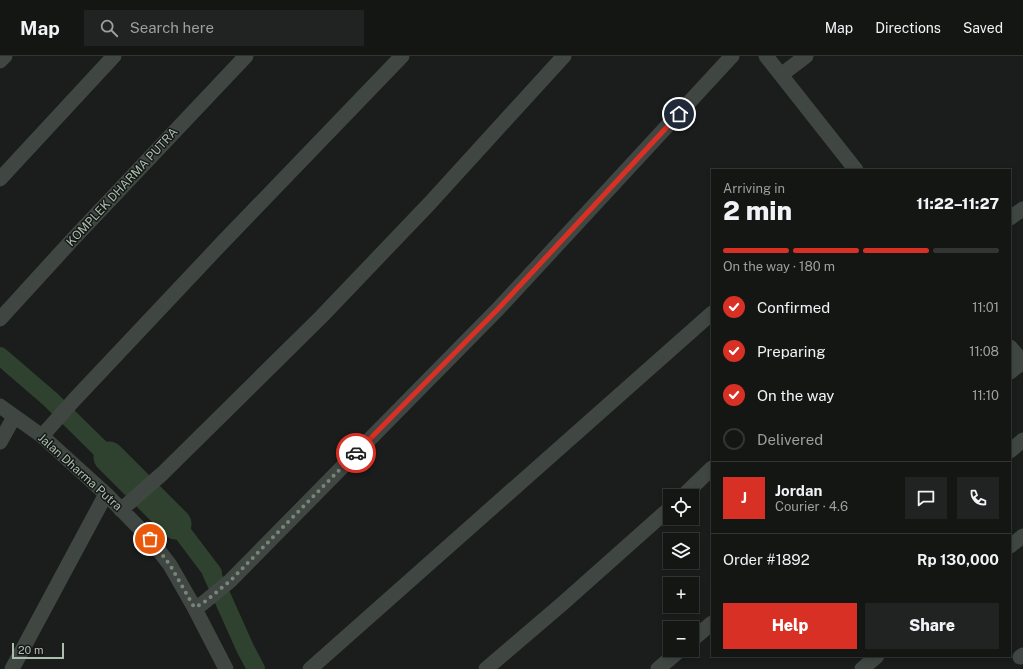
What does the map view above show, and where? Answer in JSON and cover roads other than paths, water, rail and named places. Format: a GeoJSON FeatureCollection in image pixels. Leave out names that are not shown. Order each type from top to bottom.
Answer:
{"type":"FeatureCollection","features":[{"type":"Feature","properties":{"kind":"street"},"geometry":{"type":"LineString","coordinates":[[0,62],[5,56]]}},
{"type":"Feature","properties":{"kind":"street"},"geometry":{"type":"LineString","coordinates":[[0,179],[114,56]]}},
{"type":"Feature","properties":{"kind":"street","name":"KOMPLEK DHARMA PUTRA"},"geometry":{"type":"LineString","coordinates":[[0,318],[246,56]]}},
{"type":"Feature","properties":{"kind":"street"},"geometry":{"type":"LineString","coordinates":[[44,433],[402,56]]}},
{"type":"Feature","properties":{"kind":"street"},"geometry":{"type":"LineString","coordinates":[[124,506],[163,473],[322,316],[430,203],[564,56]]}},
{"type":"Feature","properties":{"kind":"street"},"geometry":{"type":"LineString","coordinates":[[198,605],[230,581],[498,309],[732,56]]}},
{"type":"Feature","properties":{"kind":"street"},"geometry":{"type":"LineString","coordinates":[[766,56],[855,169]]}},
{"type":"Feature","properties":{"kind":"street"},"geometry":{"type":"LineString","coordinates":[[781,75],[806,56]]}},
{"type":"Feature","properties":{"kind":"street"},"geometry":{"type":"LineString","coordinates":[[1011,217],[1023,209]]}},
{"type":"Feature","properties":{"kind":"street"},"geometry":{"type":"LineString","coordinates":[[310,669],[711,314]]}},
{"type":"Feature","properties":{"kind":"street"},"geometry":{"type":"LineString","coordinates":[[1011,348],[1023,362],[1011,371]]}},
{"type":"Feature","properties":{"kind":"street","name":"Jalan Dharma Putra"},"geometry":{"type":"LineString","coordinates":[[0,406],[14,417],[44,433],[106,494],[124,506],[166,560],[198,605],[226,669]]}},
{"type":"Feature","properties":{"kind":"street"},"geometry":{"type":"LineString","coordinates":[[0,442],[14,417]]}},
{"type":"Feature","properties":{"kind":"street"},"geometry":{"type":"LineString","coordinates":[[1011,450],[1023,440]]}},
{"type":"Feature","properties":{"kind":"street"},"geometry":{"type":"LineString","coordinates":[[690,489],[711,469]]}},
{"type":"Feature","properties":{"kind":"street"},"geometry":{"type":"LineString","coordinates":[[12,669],[106,494]]}},
{"type":"Feature","properties":{"kind":"street"},"geometry":{"type":"LineString","coordinates":[[486,669],[663,514]]}},
{"type":"Feature","properties":{"kind":"street"},"geometry":{"type":"LineString","coordinates":[[1011,545],[1023,536]]}},
{"type":"Feature","properties":{"kind":"street"},"geometry":{"type":"LineString","coordinates":[[699,634],[711,624]]}},
{"type":"Feature","properties":{"kind":"street"},"geometry":{"type":"LineString","coordinates":[[658,669],[672,657]]}},
{"type":"Feature","properties":{"kind":"street"},"geometry":{"type":"LineString","coordinates":[[862,669],[876,657]]}},
{"type":"Feature","properties":{"kind":"waterway"},"geometry":{"type":"LineString","coordinates":[[0,356],[50,399],[109,457]]}},
{"type":"Feature","properties":{"kind":"waterway"},"geometry":{"type":"LineString","coordinates":[[109,457],[176,524]]}},
{"type":"Feature","properties":{"kind":"waterway"},"geometry":{"type":"LineString","coordinates":[[176,524],[213,573],[211,572],[256,669]]}}]}
